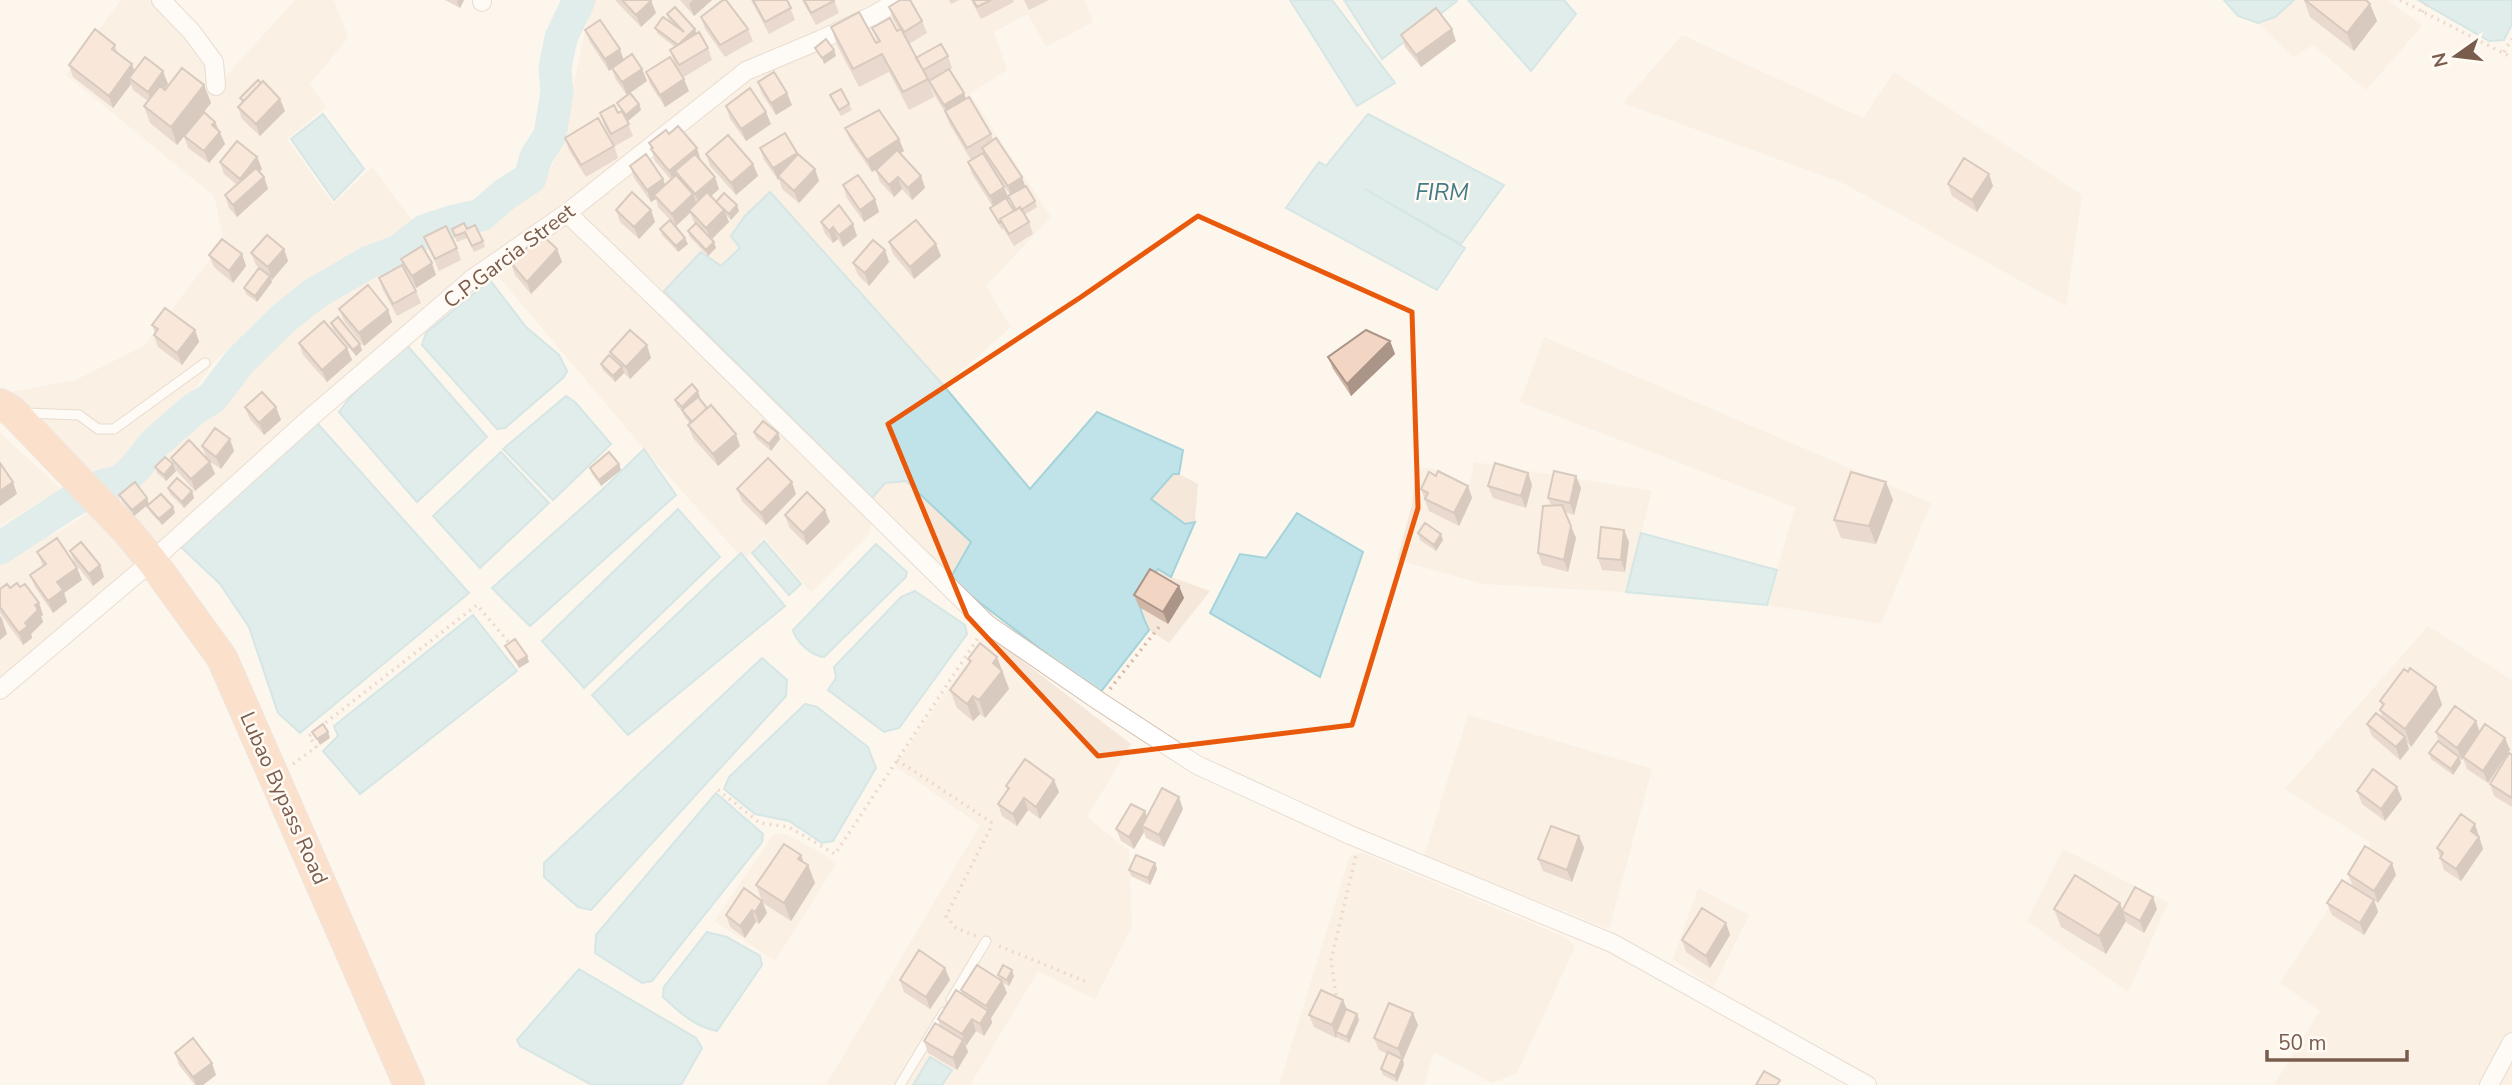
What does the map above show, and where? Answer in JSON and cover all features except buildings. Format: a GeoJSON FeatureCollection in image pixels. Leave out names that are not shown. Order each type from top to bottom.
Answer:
{"type":"FeatureCollection","features":[{"type":"Feature","properties":{"kind":"highway","name":"Lubao Bypass Road"},"geometry":{"type":"LineString","coordinates":[[7,408],[127,531],[222,658],[409,1085]]}},
{"type":"Feature","properties":{"kind":"street"},"geometry":{"type":"LineString","coordinates":[[161,0],[191,31],[214,62],[216,86]]}},
{"type":"Feature","properties":{"kind":"street","name":"C.P.Garcia Street"},"geometry":{"type":"LineString","coordinates":[[0,690],[152,561],[310,418],[472,279],[567,213],[746,71],[842,30],[899,0]]}},
{"type":"Feature","properties":{"kind":"street"},"geometry":{"type":"LineString","coordinates":[[567,213],[987,624],[1099,701],[1197,765],[1359,839],[1612,943],[1867,1085]]}},
{"type":"Feature","properties":{"kind":"street"},"geometry":{"type":"LineString","coordinates":[[2489,1085],[2512,1042]]}},
{"type":"Feature","properties":{"kind":"lane"},"geometry":{"type":"LineString","coordinates":[[7,408],[49,415],[79,415],[98,429],[114,429],[205,363]]}},
{"type":"Feature","properties":{"kind":"lane"},"geometry":{"type":"LineString","coordinates":[[900,1085],[986,941]]}},
{"type":"Feature","properties":{"kind":"path"},"geometry":{"type":"LineString","coordinates":[[2400,0],[2510,56]]}},
{"type":"Feature","properties":{"kind":"path"},"geometry":{"type":"LineString","coordinates":[[2422,12],[2429,0]]}},
{"type":"Feature","properties":{"kind":"path"},"geometry":{"type":"LineString","coordinates":[[2503,53],[2512,39]]}},
{"type":"Feature","properties":{"kind":"path"},"geometry":{"type":"LineString","coordinates":[[274,777],[316,747],[309,736],[477,605],[511,645]]}},
{"type":"Feature","properties":{"kind":"path"},"geometry":{"type":"LineString","coordinates":[[718,790],[760,823],[789,827],[835,854],[987,624]]}},
{"type":"Feature","properties":{"kind":"path"},"geometry":{"type":"LineString","coordinates":[[1099,701],[1159,627]]}},
{"type":"Feature","properties":{"kind":"path"},"geometry":{"type":"LineString","coordinates":[[897,760],[991,822],[990,829],[946,916],[956,928],[1087,982]]}},
{"type":"Feature","properties":{"kind":"path"},"geometry":{"type":"LineString","coordinates":[[1336,995],[1331,961],[1359,839]]}},
{"type":"Feature","properties":{"kind":"highlighted area"},"geometry":{"type":"Polygon","coordinates":[[[1198,216],[1412,312],[1418,508],[1352,725],[1098,756],[967,616],[888,424],[1198,216]]]}},
{"type":"Feature","properties":{"kind":"shaded area"},"geometry":{"type":"Polygon","coordinates":[[[121,0],[155,0],[218,85],[295,0],[334,0],[348,38],[310,84],[326,107],[287,139],[333,204],[372,167],[415,224],[310,281],[274,307],[215,361],[186,401],[101,479],[11,392],[76,380],[144,346],[224,241],[214,196],[66,75],[121,0]]]}},
{"type":"Feature","properties":{"kind":"shaded area"},"geometry":{"type":"Polygon","coordinates":[[[594,0],[887,0],[742,66],[607,178],[480,265],[414,316],[155,545],[107,489],[128,485],[151,456],[164,448],[197,415],[216,407],[238,385],[244,372],[287,338],[324,302],[368,268],[401,257],[441,230],[466,222],[483,222],[525,194],[551,169],[562,139],[591,3],[594,0]]]}},
{"type":"Feature","properties":{"kind":"shaded area"},"geometry":{"type":"Polygon","coordinates":[[[912,0],[1084,0],[1093,22],[1046,47],[1028,14],[994,32],[1007,70],[970,94],[1051,217],[986,286],[1011,327],[944,386],[770,193],[731,236],[741,248],[721,266],[701,253],[664,291],[583,216],[584,211],[746,80],[877,21],[912,0]]]}},
{"type":"Feature","properties":{"kind":"shaded area"},"geometry":{"type":"Polygon","coordinates":[[[2294,0],[2388,0],[2422,26],[2366,90],[2313,45],[2293,57],[2258,23],[2275,17],[2294,0]]]}},
{"type":"Feature","properties":{"kind":"shaded area"},"geometry":{"type":"Polygon","coordinates":[[[1682,35],[1863,118],[1894,72],[2082,195],[2066,306],[1843,183],[1623,103],[1682,35]]]}},
{"type":"Feature","properties":{"kind":"shaded area"},"geometry":{"type":"Polygon","coordinates":[[[567,222],[872,523],[869,534],[811,592],[764,537],[748,556],[738,553],[644,449],[498,276],[567,222]]]}},
{"type":"Feature","properties":{"kind":"shaded area"},"geometry":{"type":"Polygon","coordinates":[[[1544,337],[1931,503],[1881,624],[1767,605],[1795,507],[1520,402],[1544,337]]]}},
{"type":"Feature","properties":{"kind":"shaded area"},"geometry":{"type":"Polygon","coordinates":[[[0,433],[61,489],[0,526],[0,433]]]}},
{"type":"Feature","properties":{"kind":"shaded area"},"geometry":{"type":"Polygon","coordinates":[[[1474,462],[1652,491],[1626,592],[1484,584],[1397,560],[1412,504],[1416,467],[1432,468],[1469,488],[1474,462]]]}},
{"type":"Feature","properties":{"kind":"shaded area"},"geometry":{"type":"Polygon","coordinates":[[[1173,474],[1179,474],[1198,484],[1195,522],[1186,525],[1151,499],[1173,474]]]}},
{"type":"Feature","properties":{"kind":"shaded area"},"geometry":{"type":"Polygon","coordinates":[[[906,481],[972,542],[951,577],[872,498],[885,483],[906,481]]]}},
{"type":"Feature","properties":{"kind":"shaded area"},"geometry":{"type":"Polygon","coordinates":[[[88,513],[134,563],[0,683],[0,560],[26,543],[59,532],[88,513]]]}},
{"type":"Feature","properties":{"kind":"shaded area"},"geometry":{"type":"Polygon","coordinates":[[[1158,569],[1171,577],[1210,591],[1169,643],[1149,630],[1139,607],[1139,594],[1158,569]]]}},
{"type":"Feature","properties":{"kind":"shaded area"},"geometry":{"type":"Polygon","coordinates":[[[2428,626],[2512,680],[2512,1085],[2274,1085],[2320,1011],[2280,983],[2371,843],[2285,789],[2428,626]]]}},
{"type":"Feature","properties":{"kind":"shaded area"},"geometry":{"type":"Polygon","coordinates":[[[986,633],[1131,744],[1087,817],[1129,851],[1132,926],[1095,999],[1038,971],[970,1085],[826,1085],[980,825],[895,766],[986,633]]]}},
{"type":"Feature","properties":{"kind":"shaded area"},"geometry":{"type":"Polygon","coordinates":[[[1468,715],[1652,769],[1609,929],[1424,856],[1468,715]]]}},
{"type":"Feature","properties":{"kind":"shaded area"},"geometry":{"type":"Polygon","coordinates":[[[774,834],[786,834],[836,864],[775,961],[714,921],[774,834]]]}},
{"type":"Feature","properties":{"kind":"shaded area"},"geometry":{"type":"Polygon","coordinates":[[[2063,849],[2168,903],[2128,992],[2027,921],[2063,849]]]}},
{"type":"Feature","properties":{"kind":"shaded area"},"geometry":{"type":"Polygon","coordinates":[[[1363,853],[1567,938],[1575,947],[1517,1073],[1492,1083],[1434,1052],[1424,1085],[1279,1085],[1350,855],[1363,853]]]}},
{"type":"Feature","properties":{"kind":"shaded area"},"geometry":{"type":"Polygon","coordinates":[[[1698,888],[1749,915],[1713,988],[1673,959],[1698,888]]]}},
{"type":"Feature","properties":{"kind":"water"},"geometry":{"type":"Polygon","coordinates":[[[1290,0],[1332,0],[1395,83],[1357,106],[1290,0]]]}},
{"type":"Feature","properties":{"kind":"water"},"geometry":{"type":"Polygon","coordinates":[[[1344,0],[1456,0],[1457,1],[1382,59],[1344,0]]]}},
{"type":"Feature","properties":{"kind":"water"},"geometry":{"type":"Polygon","coordinates":[[[1468,0],[1564,0],[1576,14],[1531,71],[1468,0]]]}},
{"type":"Feature","properties":{"kind":"water"},"geometry":{"type":"Polygon","coordinates":[[[2224,0],[2294,0],[2275,17],[2258,23],[2238,16],[2224,0]]]}},
{"type":"Feature","properties":{"kind":"water"},"geometry":{"type":"Polygon","coordinates":[[[2418,0],[2512,0],[2512,24],[2504,40],[2489,41],[2418,0]]]}},
{"type":"Feature","properties":{"kind":"water"},"geometry":{"type":"Polygon","coordinates":[[[323,114],[364,169],[334,200],[291,139],[323,114]]]}},
{"type":"Feature","properties":{"kind":"water","name":"FIRM"},"geometry":{"type":"Polygon","coordinates":[[[1368,114],[1504,185],[1461,244],[1365,189],[1465,248],[1437,290],[1286,208],[1319,162],[1326,166],[1368,114]]]}},
{"type":"Feature","properties":{"kind":"water"},"geometry":{"type":"Polygon","coordinates":[[[770,192],[944,386],[1030,489],[1097,412],[1183,450],[1179,474],[1173,474],[1151,499],[1185,524],[1195,522],[1171,577],[1158,569],[1142,592],[1141,611],[1149,630],[1099,694],[966,592],[951,577],[971,542],[906,481],[885,483],[872,498],[664,291],[701,252],[721,266],[740,248],[731,236],[745,216],[770,192]]]}},
{"type":"Feature","properties":{"kind":"water"},"geometry":{"type":"Polygon","coordinates":[[[490,280],[526,327],[559,355],[567,371],[564,377],[505,428],[497,429],[422,345],[426,333],[490,280]]]}},
{"type":"Feature","properties":{"kind":"water"},"geometry":{"type":"Polygon","coordinates":[[[405,343],[487,437],[417,502],[339,412],[352,395],[405,343]]]}},
{"type":"Feature","properties":{"kind":"water"},"geometry":{"type":"Polygon","coordinates":[[[566,396],[575,402],[611,444],[553,500],[503,449],[566,396]]]}},
{"type":"Feature","properties":{"kind":"water"},"geometry":{"type":"Polygon","coordinates":[[[317,423],[469,593],[300,733],[278,713],[249,627],[220,584],[181,547],[317,423]]]}},
{"type":"Feature","properties":{"kind":"water"},"geometry":{"type":"Polygon","coordinates":[[[644,449],[676,495],[530,626],[492,588],[644,449]]]}},
{"type":"Feature","properties":{"kind":"water"},"geometry":{"type":"Polygon","coordinates":[[[501,452],[549,503],[480,568],[433,516],[501,452]]]}},
{"type":"Feature","properties":{"kind":"water"},"geometry":{"type":"Polygon","coordinates":[[[678,509],[720,557],[584,688],[542,641],[678,509]]]}},
{"type":"Feature","properties":{"kind":"water"},"geometry":{"type":"Polygon","coordinates":[[[1297,513],[1363,552],[1320,677],[1210,613],[1240,554],[1266,558],[1297,513]]]}},
{"type":"Feature","properties":{"kind":"water"},"geometry":{"type":"Polygon","coordinates":[[[1641,533],[1777,570],[1767,605],[1626,592],[1641,533]]]}},
{"type":"Feature","properties":{"kind":"water"},"geometry":{"type":"Polygon","coordinates":[[[764,541],[801,584],[789,595],[752,553],[764,541]]]}},
{"type":"Feature","properties":{"kind":"water"},"geometry":{"type":"Polygon","coordinates":[[[876,544],[907,572],[906,577],[824,657],[815,654],[801,644],[793,630],[876,544]]]}},
{"type":"Feature","properties":{"kind":"water"},"geometry":{"type":"Polygon","coordinates":[[[741,553],[785,606],[628,735],[592,695],[741,553]]]}},
{"type":"Feature","properties":{"kind":"water"},"geometry":{"type":"Polygon","coordinates":[[[915,591],[965,625],[967,634],[899,728],[884,732],[828,690],[836,678],[834,667],[901,597],[915,591]]]}},
{"type":"Feature","properties":{"kind":"water"},"geometry":{"type":"Polygon","coordinates":[[[473,615],[517,671],[360,794],[323,751],[338,736],[334,726],[473,615]]]}},
{"type":"Feature","properties":{"kind":"water"},"geometry":{"type":"Polygon","coordinates":[[[762,658],[787,680],[786,696],[591,910],[578,907],[544,877],[544,863],[762,658]]]}},
{"type":"Feature","properties":{"kind":"water"},"geometry":{"type":"Polygon","coordinates":[[[805,704],[817,707],[868,747],[876,768],[833,841],[822,843],[789,821],[755,814],[724,789],[729,777],[805,704]]]}},
{"type":"Feature","properties":{"kind":"water"},"geometry":{"type":"Polygon","coordinates":[[[716,793],[763,834],[762,842],[652,981],[642,983],[595,953],[596,935],[716,793]]]}},
{"type":"Feature","properties":{"kind":"water"},"geometry":{"type":"Polygon","coordinates":[[[707,932],[727,937],[760,956],[762,965],[717,1031],[694,1022],[663,997],[664,987],[707,932]]]}},
{"type":"Feature","properties":{"kind":"water"},"geometry":{"type":"Polygon","coordinates":[[[579,969],[696,1038],[702,1048],[681,1085],[592,1085],[520,1046],[517,1040],[579,969]]]}},
{"type":"Feature","properties":{"kind":"water"},"geometry":{"type":"Polygon","coordinates":[[[930,1057],[952,1070],[942,1085],[913,1085],[930,1057]]]}},
{"type":"Feature","properties":{"kind":"waterway"},"geometry":{"type":"LineString","coordinates":[[0,548],[69,503],[101,486],[122,481],[155,443],[194,409],[212,398],[240,361],[284,318],[314,294],[369,262],[399,251],[424,231],[481,215],[504,195],[530,178],[536,157],[550,135],[557,92],[555,68],[561,38],[579,0]]}}]}
